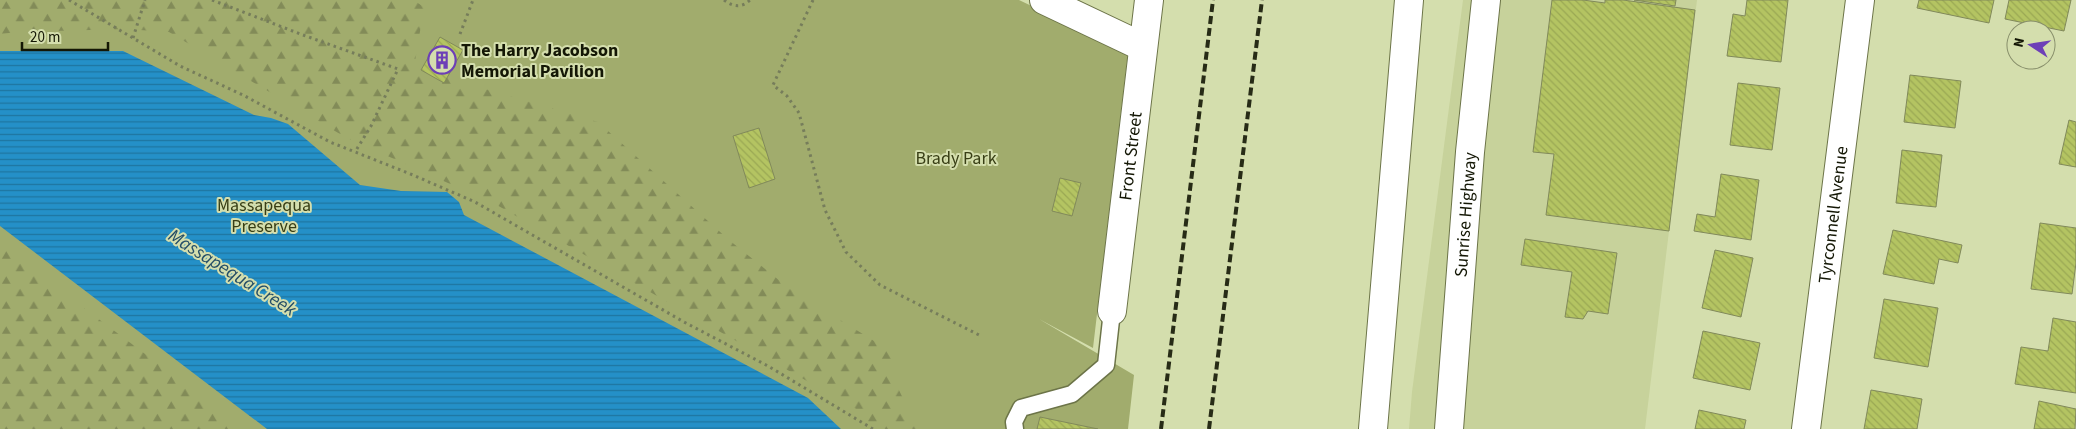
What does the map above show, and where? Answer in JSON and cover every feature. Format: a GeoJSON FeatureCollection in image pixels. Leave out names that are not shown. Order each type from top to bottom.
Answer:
{"type":"FeatureCollection","features":[{"type":"Feature","properties":{"kind":"main road"},"geometry":{"type":"LineString","coordinates":[[1044,0],[1143,47]]}},
{"type":"Feature","properties":{"kind":"main road","name":"Front Street"},"geometry":{"type":"LineString","coordinates":[[1112,311],[1149,0]]}},
{"type":"Feature","properties":{"kind":"main road"},"geometry":{"type":"LineString","coordinates":[[1374,429],[1409,0]]}},
{"type":"Feature","properties":{"kind":"main road","name":"Sunrise Highway"},"geometry":{"type":"LineString","coordinates":[[1449,429],[1470,152],[1486,0]]}},
{"type":"Feature","properties":{"kind":"main road","name":"Tyrconnell Avenue"},"geometry":{"type":"LineString","coordinates":[[1806,429],[1860,0]]}},
{"type":"Feature","properties":{"kind":"lane"},"geometry":{"type":"LineString","coordinates":[[1015,429],[1014,422],[1021,408],[1072,394],[1106,365],[1112,311]]}},
{"type":"Feature","properties":{"kind":"path"},"geometry":{"type":"LineString","coordinates":[[69,0],[180,66],[243,95],[330,142],[475,202],[684,322],[768,366],[873,429]]}},
{"type":"Feature","properties":{"kind":"path"},"geometry":{"type":"LineString","coordinates":[[133,38],[145,0]]}},
{"type":"Feature","properties":{"kind":"path"},"geometry":{"type":"LineString","coordinates":[[212,0],[303,35],[398,68],[371,126],[355,152]]}},
{"type":"Feature","properties":{"kind":"path"},"geometry":{"type":"LineString","coordinates":[[460,34],[473,0]]}},
{"type":"Feature","properties":{"kind":"path"},"geometry":{"type":"LineString","coordinates":[[724,0],[734,6],[739,6],[750,0]]}},
{"type":"Feature","properties":{"kind":"path"},"geometry":{"type":"LineString","coordinates":[[813,0],[773,85],[787,96],[799,113],[825,210],[846,252],[880,286],[980,336]]}},
{"type":"Feature","properties":{"kind":"shaded area"},"geometry":{"type":"Polygon","coordinates":[[[1463,0],[1697,0],[1645,429],[1409,429],[1412,392],[1463,0]]]}},
{"type":"Feature","properties":{"kind":"green space","name":"Massapequa Preserve"},"geometry":{"type":"Polygon","coordinates":[[[0,0],[1019,0],[1128,52],[1093,348],[1039,319],[1134,375],[1128,429],[0,429],[0,0]]]}},
{"type":"Feature","properties":{"kind":"green space"},"geometry":{"type":"Polygon","coordinates":[[[0,0],[413,0],[424,7],[414,68],[598,122],[729,240],[790,289],[892,352],[894,380],[918,429],[875,429],[858,410],[495,204],[345,137],[169,32],[125,29],[0,34],[0,0]]]}},
{"type":"Feature","properties":{"kind":"green space"},"geometry":{"type":"Polygon","coordinates":[[[0,245],[245,429],[0,429],[0,245]]]}},
{"type":"Feature","properties":{"kind":"water","name":"Massapequa Creek"},"geometry":{"type":"Polygon","coordinates":[[[0,51],[123,51],[254,115],[288,124],[360,185],[401,191],[447,192],[459,202],[464,215],[808,398],[841,429],[267,429],[0,226],[0,51]]]}},
{"type":"Feature","properties":{"kind":"building"},"geometry":{"type":"Polygon","coordinates":[[[1552,0],[1583,0],[1605,3],[1605,0],[1623,0],[1695,10],[1669,231],[1546,215],[1554,154],[1533,152],[1552,0]]]}},
{"type":"Feature","properties":{"kind":"building"},"geometry":{"type":"Polygon","coordinates":[[[1634,0],[1676,0],[1675,6],[1634,0]]]}},
{"type":"Feature","properties":{"kind":"building"},"geometry":{"type":"Polygon","coordinates":[[[1747,0],[1788,0],[1781,62],[1727,56],[1733,14],[1745,16],[1747,0]]]}},
{"type":"Feature","properties":{"kind":"building"},"geometry":{"type":"Polygon","coordinates":[[[1919,0],[1994,0],[1989,23],[1917,8],[1919,0]]]}},
{"type":"Feature","properties":{"kind":"building"},"geometry":{"type":"Polygon","coordinates":[[[2009,0],[2071,0],[2064,31],[2056,29],[2056,20],[2005,19],[2009,0]]]}},
{"type":"Feature","properties":{"kind":"building","name":"The Harry Jacobson Memorial Pavilion"},"geometry":{"type":"Polygon","coordinates":[[[440,37],[463,50],[444,83],[421,70],[440,37]]]}},
{"type":"Feature","properties":{"kind":"building"},"geometry":{"type":"Polygon","coordinates":[[[1910,75],[1961,81],[1955,128],[1904,122],[1910,75]]]}},
{"type":"Feature","properties":{"kind":"building"},"geometry":{"type":"Polygon","coordinates":[[[1738,83],[1780,88],[1772,150],[1730,145],[1738,83]]]}},
{"type":"Feature","properties":{"kind":"building"},"geometry":{"type":"Polygon","coordinates":[[[2069,120],[2076,122],[2076,167],[2059,164],[2069,120]]]}},
{"type":"Feature","properties":{"kind":"building"},"geometry":{"type":"Polygon","coordinates":[[[759,128],[775,179],[749,188],[733,136],[759,128]]]}},
{"type":"Feature","properties":{"kind":"building"},"geometry":{"type":"Polygon","coordinates":[[[1902,150],[1942,155],[1936,207],[1896,203],[1902,150]]]}},
{"type":"Feature","properties":{"kind":"building"},"geometry":{"type":"Polygon","coordinates":[[[1721,174],[1759,180],[1751,240],[1694,231],[1697,214],[1715,217],[1721,174]]]}},
{"type":"Feature","properties":{"kind":"building"},"geometry":{"type":"Polygon","coordinates":[[[1060,178],[1081,183],[1072,216],[1052,211],[1060,178]]]}},
{"type":"Feature","properties":{"kind":"building"},"geometry":{"type":"Polygon","coordinates":[[[2040,223],[2076,228],[2076,263],[2072,294],[2031,289],[2040,223]]]}},
{"type":"Feature","properties":{"kind":"building"},"geometry":{"type":"Polygon","coordinates":[[[1893,230],[1962,245],[1958,263],[1939,259],[1934,284],[1883,274],[1893,230]]]}},
{"type":"Feature","properties":{"kind":"building"},"geometry":{"type":"Polygon","coordinates":[[[1525,239],[1617,253],[1608,314],[1588,311],[1583,319],[1565,317],[1572,272],[1521,265],[1525,239]]]}},
{"type":"Feature","properties":{"kind":"building"},"geometry":{"type":"Polygon","coordinates":[[[1715,250],[1753,258],[1741,317],[1702,308],[1715,250]]]}},
{"type":"Feature","properties":{"kind":"building"},"geometry":{"type":"Polygon","coordinates":[[[1884,299],[1938,308],[1928,367],[1874,358],[1884,299]]]}},
{"type":"Feature","properties":{"kind":"building"},"geometry":{"type":"Polygon","coordinates":[[[2053,318],[2076,322],[2076,393],[2015,384],[2021,347],[2048,351],[2053,318]]]}},
{"type":"Feature","properties":{"kind":"building"},"geometry":{"type":"Polygon","coordinates":[[[1703,331],[1760,343],[1750,390],[1693,378],[1703,331]]]}},
{"type":"Feature","properties":{"kind":"building"},"geometry":{"type":"Polygon","coordinates":[[[1871,390],[1922,399],[1917,429],[1864,429],[1871,390]]]}},
{"type":"Feature","properties":{"kind":"building"},"geometry":{"type":"Polygon","coordinates":[[[2039,401],[2076,409],[2075,429],[2034,429],[2039,401]]]}},
{"type":"Feature","properties":{"kind":"building"},"geometry":{"type":"Polygon","coordinates":[[[1699,410],[1746,420],[1744,429],[1695,429],[1699,410]]]}},
{"type":"Feature","properties":{"kind":"building"},"geometry":{"type":"Polygon","coordinates":[[[1040,417],[1098,429],[1037,429],[1040,417]]]}},
{"type":"Feature","properties":{"kind":"railway"},"geometry":{"type":"LineString","coordinates":[[1161,429],[1213,0]]}},
{"type":"Feature","properties":{"kind":"railway"},"geometry":{"type":"LineString","coordinates":[[1209,429],[1262,0]]}},
{"type":"Feature","properties":{"kind":"place","name":"The Harry Jacobson Memorial Pavilion"},"geometry":{"type":"Point","coordinates":[442,60]}},
{"type":"Feature","properties":{"kind":"park label","name":"Brady Park"},"geometry":{"type":"Point","coordinates":[956,158]}}]}
